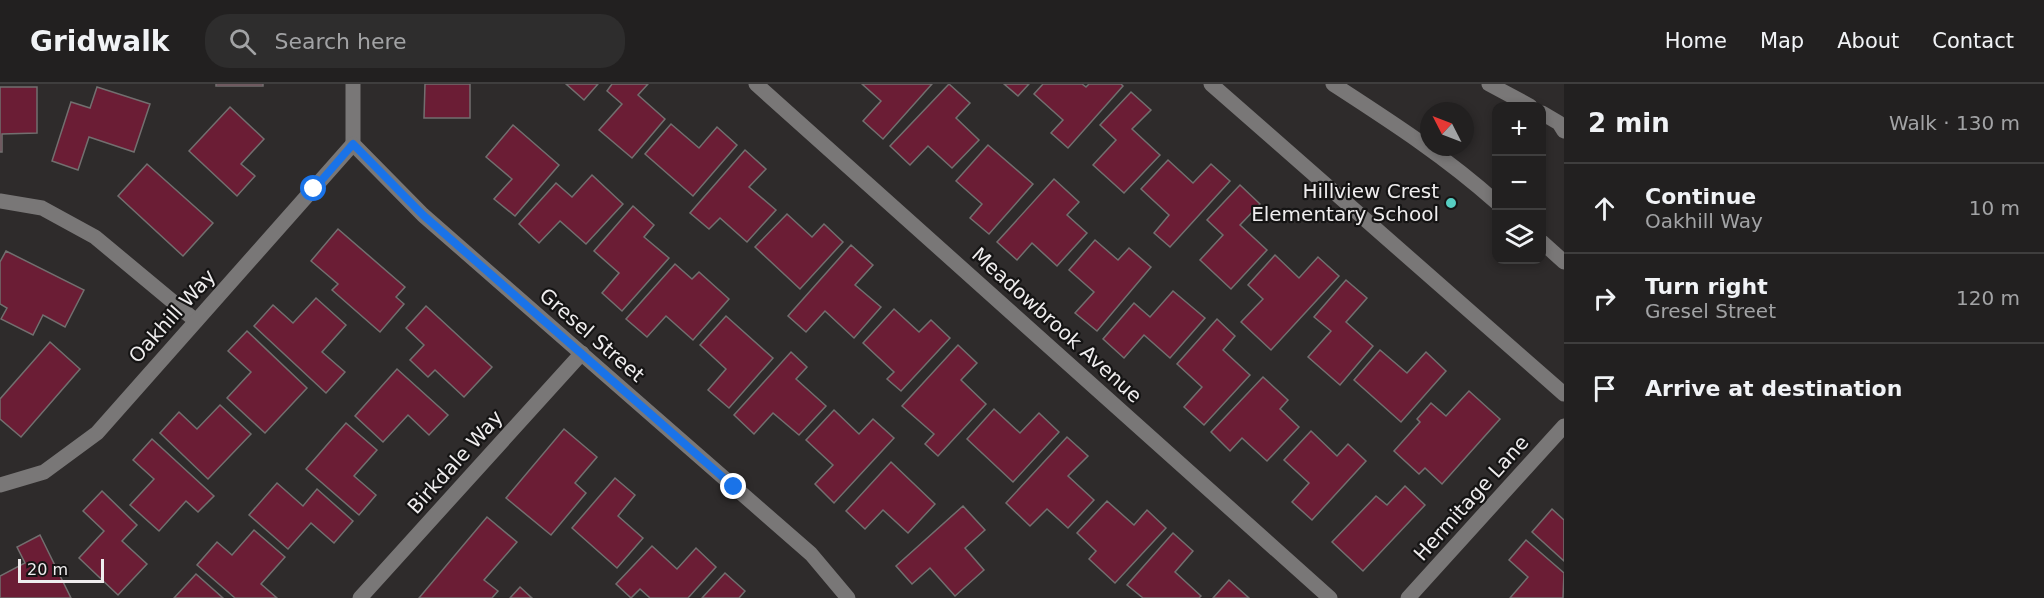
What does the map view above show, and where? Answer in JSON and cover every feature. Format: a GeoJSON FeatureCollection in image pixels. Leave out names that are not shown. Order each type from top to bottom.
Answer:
{"type":"FeatureCollection","features":[{"type":"Feature","properties":{"kind":"street"},"geometry":{"type":"LineString","coordinates":[[353,84],[353,144]]}},
{"type":"Feature","properties":{"kind":"street","name":"Meadowbrook Avenue"},"geometry":{"type":"LineString","coordinates":[[756,84],[1330,598]]}},
{"type":"Feature","properties":{"kind":"street"},"geometry":{"type":"LineString","coordinates":[[1211,84],[1564,394]]}},
{"type":"Feature","properties":{"kind":"street"},"geometry":{"type":"LineString","coordinates":[[1333,84],[1425,144],[1492,198]]}},
{"type":"Feature","properties":{"kind":"street"},"geometry":{"type":"LineString","coordinates":[[1489,84],[1523,102]]}},
{"type":"Feature","properties":{"kind":"street"},"geometry":{"type":"LineString","coordinates":[[1546,115],[1559,123],[1564,130]]}},
{"type":"Feature","properties":{"kind":"street","name":"Oakhill Way"},"geometry":{"type":"LineString","coordinates":[[0,485],[44,472],[97,433],[353,144]]}},
{"type":"Feature","properties":{"kind":"street","name":"Gresel Street"},"geometry":{"type":"LineString","coordinates":[[353,144],[423,215],[812,554],[848,598]]}},
{"type":"Feature","properties":{"kind":"street"},"geometry":{"type":"LineString","coordinates":[[0,201],[42,208],[95,237],[196,321]]}},
{"type":"Feature","properties":{"kind":"street"},"geometry":{"type":"LineString","coordinates":[[1546,246],[1564,262]]}},
{"type":"Feature","properties":{"kind":"street","name":"Birkdale Way"},"geometry":{"type":"LineString","coordinates":[[360,598],[582,353]]}},
{"type":"Feature","properties":{"kind":"street","name":"Hermitage Lane"},"geometry":{"type":"LineString","coordinates":[[1408,598],[1564,426]]}},
{"type":"Feature","properties":{"kind":"building"},"geometry":{"type":"Polygon","coordinates":[[[216,84],[263,84],[263,86],[216,86],[216,84]]]}},
{"type":"Feature","properties":{"kind":"building"},"geometry":{"type":"Polygon","coordinates":[[[425,84],[470,84],[470,118],[424,118],[425,84]]]}},
{"type":"Feature","properties":{"kind":"building"},"geometry":{"type":"Polygon","coordinates":[[[566,84],[598,84],[584,100],[566,84]]]}},
{"type":"Feature","properties":{"kind":"building"},"geometry":{"type":"Polygon","coordinates":[[[612,84],[648,84],[638,95],[665,119],[632,158],[599,130],[622,104],[607,91],[612,84]]]}},
{"type":"Feature","properties":{"kind":"building"},"geometry":{"type":"Polygon","coordinates":[[[862,84],[932,84],[883,139],[863,121],[881,101],[862,84]]]}},
{"type":"Feature","properties":{"kind":"building"},"geometry":{"type":"Polygon","coordinates":[[[949,84],[970,103],[956,118],[979,140],[952,168],[928,146],[910,165],[890,146],[949,84]]]}},
{"type":"Feature","properties":{"kind":"building"},"geometry":{"type":"Polygon","coordinates":[[[1004,84],[1029,84],[1018,96],[1004,84]]]}},
{"type":"Feature","properties":{"kind":"building"},"geometry":{"type":"Polygon","coordinates":[[[1043,84],[1082,84],[1086,87],[1089,84],[1121,84],[1123,86],[1068,148],[1051,133],[1063,120],[1034,94],[1043,84]]]}},
{"type":"Feature","properties":{"kind":"building"},"geometry":{"type":"Polygon","coordinates":[[[0,87],[37,87],[37,133],[2,134],[2,152],[0,152],[0,87]]]}},
{"type":"Feature","properties":{"kind":"building"},"geometry":{"type":"Polygon","coordinates":[[[97,87],[150,104],[134,152],[89,137],[78,170],[52,161],[71,102],[90,108],[97,87]]]}},
{"type":"Feature","properties":{"kind":"building"},"geometry":{"type":"Polygon","coordinates":[[[1131,92],[1151,110],[1132,129],[1160,155],[1124,193],[1093,165],[1116,140],[1100,125],[1131,92]]]}},
{"type":"Feature","properties":{"kind":"building"},"geometry":{"type":"Polygon","coordinates":[[[230,107],[264,139],[241,164],[255,176],[237,196],[189,151],[230,107]]]}},
{"type":"Feature","properties":{"kind":"building"},"geometry":{"type":"Polygon","coordinates":[[[671,124],[699,148],[717,127],[737,145],[693,196],[645,154],[671,124]]]}},
{"type":"Feature","properties":{"kind":"building"},"geometry":{"type":"Polygon","coordinates":[[[513,125],[559,165],[515,216],[494,199],[512,179],[486,157],[513,125]]]}},
{"type":"Feature","properties":{"kind":"building"},"geometry":{"type":"Polygon","coordinates":[[[988,145],[1033,184],[989,234],[970,218],[982,204],[956,181],[988,145]]]}},
{"type":"Feature","properties":{"kind":"building"},"geometry":{"type":"Polygon","coordinates":[[[745,150],[766,169],[749,187],[776,210],[747,242],[720,218],[709,229],[690,213],[745,150]]]}},
{"type":"Feature","properties":{"kind":"building"},"geometry":{"type":"Polygon","coordinates":[[[1168,160],[1193,183],[1211,164],[1230,181],[1170,247],[1154,233],[1169,215],[1141,189],[1168,160]]]}},
{"type":"Feature","properties":{"kind":"building"},"geometry":{"type":"Polygon","coordinates":[[[147,164],[213,223],[183,256],[118,196],[147,164]]]}},
{"type":"Feature","properties":{"kind":"building"},"geometry":{"type":"Polygon","coordinates":[[[592,175],[623,204],[586,244],[560,221],[539,243],[519,224],[556,183],[572,197],[592,175]]]}},
{"type":"Feature","properties":{"kind":"building"},"geometry":{"type":"Polygon","coordinates":[[[1054,179],[1079,202],[1067,215],[1087,233],[1057,266],[1032,243],[1017,260],[997,242],[1054,179]]]}},
{"type":"Feature","properties":{"kind":"building"},"geometry":{"type":"Polygon","coordinates":[[[1240,185],[1260,204],[1240,225],[1267,250],[1231,289],[1200,260],[1223,235],[1207,220],[1240,185]]]}},
{"type":"Feature","properties":{"kind":"building"},"geometry":{"type":"Polygon","coordinates":[[[633,206],[654,225],[644,237],[669,258],[622,311],[602,293],[619,273],[594,251],[633,206]]]}},
{"type":"Feature","properties":{"kind":"building"},"geometry":{"type":"Polygon","coordinates":[[[787,214],[812,237],[824,224],[843,242],[800,289],[755,247],[787,214]]]}},
{"type":"Feature","properties":{"kind":"building"},"geometry":{"type":"Polygon","coordinates":[[[338,229],[405,287],[396,297],[404,304],[380,332],[332,290],[338,284],[311,261],[338,229]]]}},
{"type":"Feature","properties":{"kind":"building"},"geometry":{"type":"Polygon","coordinates":[[[1095,240],[1118,260],[1129,248],[1151,267],[1097,331],[1075,313],[1094,292],[1069,270],[1095,240]]]}},
{"type":"Feature","properties":{"kind":"building"},"geometry":{"type":"Polygon","coordinates":[[[851,245],[873,265],[855,285],[881,307],[854,338],[825,311],[806,332],[788,316],[851,245]]]}},
{"type":"Feature","properties":{"kind":"building"},"geometry":{"type":"Polygon","coordinates":[[[6,251],[84,290],[65,327],[43,315],[33,335],[1,319],[7,308],[0,304],[0,262],[6,251]]]}},
{"type":"Feature","properties":{"kind":"building"},"geometry":{"type":"Polygon","coordinates":[[[1275,255],[1299,278],[1318,257],[1339,276],[1271,350],[1241,322],[1263,299],[1248,285],[1275,255]]]}},
{"type":"Feature","properties":{"kind":"building"},"geometry":{"type":"Polygon","coordinates":[[[675,264],[692,279],[699,272],[729,299],[693,340],[666,316],[647,337],[626,319],[675,264]]]}},
{"type":"Feature","properties":{"kind":"building"},"geometry":{"type":"Polygon","coordinates":[[[1346,280],[1367,298],[1346,322],[1373,346],[1340,385],[1308,357],[1331,331],[1314,317],[1346,280]]]}},
{"type":"Feature","properties":{"kind":"building"},"geometry":{"type":"Polygon","coordinates":[[[1173,291],[1205,318],[1170,358],[1144,335],[1124,358],[1103,339],[1134,303],[1150,317],[1173,291]]]}},
{"type":"Feature","properties":{"kind":"building"},"geometry":{"type":"Polygon","coordinates":[[[316,298],[346,325],[322,352],[345,372],[326,393],[254,326],[273,305],[293,323],[316,298]]]}},
{"type":"Feature","properties":{"kind":"building"},"geometry":{"type":"Polygon","coordinates":[[[426,306],[492,367],[464,397],[435,370],[428,377],[410,360],[424,345],[406,328],[426,306]]]}},
{"type":"Feature","properties":{"kind":"building"},"geometry":{"type":"Polygon","coordinates":[[[894,309],[919,332],[931,320],[950,338],[901,391],[887,379],[894,372],[863,343],[894,309]]]}},
{"type":"Feature","properties":{"kind":"building"},"geometry":{"type":"Polygon","coordinates":[[[726,316],[773,358],[729,408],[708,390],[726,369],[700,345],[726,316]]]}},
{"type":"Feature","properties":{"kind":"building"},"geometry":{"type":"Polygon","coordinates":[[[1217,319],[1235,336],[1223,350],[1250,375],[1204,425],[1184,407],[1202,387],[1177,364],[1217,319]]]}},
{"type":"Feature","properties":{"kind":"building"},"geometry":{"type":"Polygon","coordinates":[[[247,331],[307,388],[265,433],[227,398],[251,372],[228,351],[247,331]]]}},
{"type":"Feature","properties":{"kind":"building"},"geometry":{"type":"Polygon","coordinates":[[[50,342],[80,369],[21,437],[0,419],[0,399],[50,342]]]}},
{"type":"Feature","properties":{"kind":"building"},"geometry":{"type":"Polygon","coordinates":[[[958,345],[977,363],[961,380],[986,404],[938,456],[925,444],[934,434],[902,406],[958,345]]]}},
{"type":"Feature","properties":{"kind":"building"},"geometry":{"type":"Polygon","coordinates":[[[1380,350],[1407,373],[1426,352],[1446,371],[1401,422],[1354,380],[1380,350]]]}},
{"type":"Feature","properties":{"kind":"building"},"geometry":{"type":"Polygon","coordinates":[[[791,352],[807,367],[796,379],[826,406],[799,435],[773,413],[754,434],[734,415],[791,352]]]}},
{"type":"Feature","properties":{"kind":"building"},"geometry":{"type":"Polygon","coordinates":[[[397,369],[448,415],[429,435],[408,415],[383,442],[355,416],[397,369]]]}},
{"type":"Feature","properties":{"kind":"building"},"geometry":{"type":"Polygon","coordinates":[[[1263,377],[1288,400],[1280,409],[1299,427],[1267,461],[1242,438],[1230,451],[1211,432],[1263,377]]]}},
{"type":"Feature","properties":{"kind":"building"},"geometry":{"type":"Polygon","coordinates":[[[1469,391],[1500,419],[1442,484],[1425,468],[1419,474],[1394,451],[1420,422],[1417,419],[1431,403],[1446,416],[1469,391]]]}},
{"type":"Feature","properties":{"kind":"building"},"geometry":{"type":"Polygon","coordinates":[[[220,405],[251,434],[208,479],[160,433],[179,412],[197,429],[220,405]]]}},
{"type":"Feature","properties":{"kind":"building"},"geometry":{"type":"Polygon","coordinates":[[[994,409],[1020,433],[1039,413],[1059,432],[1013,482],[967,439],[994,409]]]}},
{"type":"Feature","properties":{"kind":"building"},"geometry":{"type":"Polygon","coordinates":[[[834,410],[859,434],[873,419],[894,438],[834,503],[815,484],[833,465],[806,440],[834,410]]]}},
{"type":"Feature","properties":{"kind":"building"},"geometry":{"type":"Polygon","coordinates":[[[346,423],[377,450],[354,476],[376,495],[359,515],[306,469],[346,423]]]}},
{"type":"Feature","properties":{"kind":"building"},"geometry":{"type":"Polygon","coordinates":[[[564,429],[597,457],[575,483],[586,493],[551,535],[506,498],[564,429]]]}},
{"type":"Feature","properties":{"kind":"building"},"geometry":{"type":"Polygon","coordinates":[[[1311,431],[1337,456],[1348,444],[1366,461],[1312,520],[1292,502],[1309,483],[1284,460],[1311,431]]]}},
{"type":"Feature","properties":{"kind":"building"},"geometry":{"type":"Polygon","coordinates":[[[1067,437],[1088,456],[1068,476],[1094,500],[1068,528],[1047,509],[1030,526],[1006,503],[1067,437]]]}},
{"type":"Feature","properties":{"kind":"building"},"geometry":{"type":"Polygon","coordinates":[[[152,439],[214,496],[198,512],[186,501],[159,531],[130,505],[154,479],[133,460],[152,439]]]}},
{"type":"Feature","properties":{"kind":"building"},"geometry":{"type":"Polygon","coordinates":[[[891,462],[935,504],[908,533],[883,510],[865,529],[846,511],[891,462]]]}},
{"type":"Feature","properties":{"kind":"building"},"geometry":{"type":"Polygon","coordinates":[[[615,478],[635,495],[618,516],[643,538],[617,568],[572,528],[615,478]]]}},
{"type":"Feature","properties":{"kind":"building"},"geometry":{"type":"Polygon","coordinates":[[[277,483],[303,506],[317,489],[353,521],[334,543],[311,523],[288,549],[249,515],[277,483]]]}},
{"type":"Feature","properties":{"kind":"building"},"geometry":{"type":"Polygon","coordinates":[[[1405,486],[1425,505],[1363,571],[1332,542],[1376,496],[1387,505],[1405,486]]]}},
{"type":"Feature","properties":{"kind":"building"},"geometry":{"type":"Polygon","coordinates":[[[102,491],[137,525],[122,541],[147,564],[118,595],[79,558],[104,531],[83,511],[102,491]]]}},
{"type":"Feature","properties":{"kind":"building"},"geometry":{"type":"Polygon","coordinates":[[[1107,501],[1134,525],[1147,510],[1166,528],[1115,583],[1089,559],[1096,551],[1077,533],[1107,501]]]}},
{"type":"Feature","properties":{"kind":"building"},"geometry":{"type":"Polygon","coordinates":[[[963,506],[985,530],[965,548],[984,570],[955,596],[930,568],[912,584],[896,566],[963,506]]]}},
{"type":"Feature","properties":{"kind":"building"},"geometry":{"type":"Polygon","coordinates":[[[1552,509],[1564,520],[1564,561],[1532,532],[1552,509]]]}},
{"type":"Feature","properties":{"kind":"building"},"geometry":{"type":"Polygon","coordinates":[[[487,517],[517,542],[484,580],[498,591],[492,598],[419,598],[487,517]]]}},
{"type":"Feature","properties":{"kind":"building"},"geometry":{"type":"Polygon","coordinates":[[[254,530],[285,557],[261,584],[277,598],[235,598],[197,565],[217,542],[232,555],[254,530]]]}},
{"type":"Feature","properties":{"kind":"building"},"geometry":{"type":"Polygon","coordinates":[[[1173,533],[1193,551],[1175,572],[1201,596],[1199,598],[1143,598],[1127,585],[1173,533]]]}},
{"type":"Feature","properties":{"kind":"building"},"geometry":{"type":"Polygon","coordinates":[[[40,535],[71,598],[0,598],[0,576],[25,563],[17,547],[40,535]]]}},
{"type":"Feature","properties":{"kind":"building"},"geometry":{"type":"Polygon","coordinates":[[[1526,540],[1564,573],[1563,598],[1510,598],[1528,577],[1509,560],[1526,540]]]}},
{"type":"Feature","properties":{"kind":"building"},"geometry":{"type":"Polygon","coordinates":[[[652,546],[677,569],[696,548],[716,567],[688,598],[650,598],[640,589],[631,598],[616,584],[652,546]]]}},
{"type":"Feature","properties":{"kind":"building"},"geometry":{"type":"Polygon","coordinates":[[[725,573],[745,591],[739,598],[702,598],[725,573]]]}},
{"type":"Feature","properties":{"kind":"building"},"geometry":{"type":"Polygon","coordinates":[[[196,574],[223,598],[174,598],[196,574]]]}},
{"type":"Feature","properties":{"kind":"building"},"geometry":{"type":"Polygon","coordinates":[[[1229,580],[1249,598],[1213,598],[1229,580]]]}},
{"type":"Feature","properties":{"kind":"building"},"geometry":{"type":"Polygon","coordinates":[[[520,587],[532,598],[510,598],[520,587]]]}},
{"type":"Feature","properties":{"kind":"place","name":"Hillview Crest Elementary School"},"geometry":{"type":"Point","coordinates":[1451,203]}},
{"type":"Feature","properties":{"kind":"route"},"geometry":{"type":"LineString","coordinates":[[314,189],[353,144],[423,215],[734,487]]}}]}
